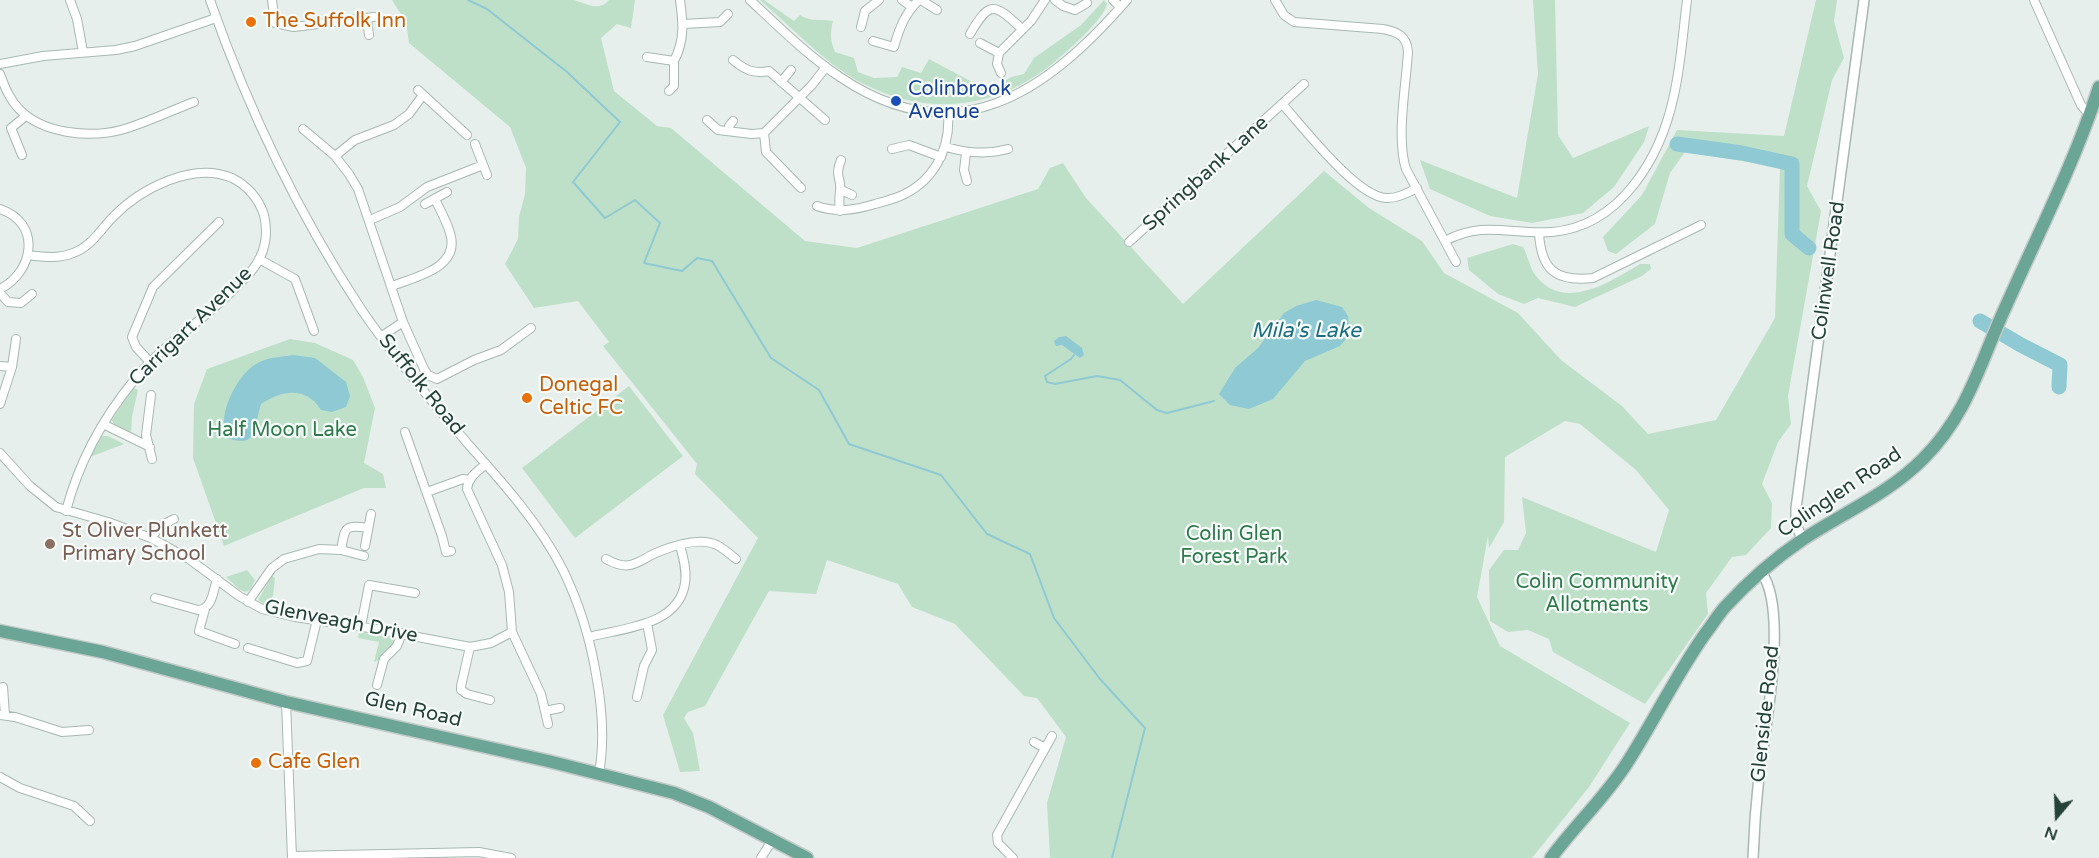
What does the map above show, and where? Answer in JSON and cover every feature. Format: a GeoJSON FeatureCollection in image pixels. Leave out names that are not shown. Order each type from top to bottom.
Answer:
{"type":"FeatureCollection","features":[{"type":"Feature","properties":{"kind":"main road","name":"Colinglen Road"},"geometry":{"type":"LineString","coordinates":[[1551,858],[1600,801],[1627,764],[1677,677],[1723,609],[1761,572],[1803,540],[1902,478],[1924,458],[1959,414],[1972,390],[1999,321],[2069,167],[2099,87]]}},
{"type":"Feature","properties":{"kind":"main road","name":"Glen Road"},"geometry":{"type":"LineString","coordinates":[[0,631],[103,652],[286,702],[599,773],[674,793],[709,807],[807,858]]}},
{"type":"Feature","properties":{"kind":"street"},"geometry":{"type":"LineString","coordinates":[[70,0],[77,19],[83,52]]}},
{"type":"Feature","properties":{"kind":"street","name":"Suffolk Road"},"geometry":{"type":"LineString","coordinates":[[210,0],[264,134],[284,177],[337,270],[419,387],[519,504],[551,550],[572,590],[589,637],[602,708],[599,773]]}},
{"type":"Feature","properties":{"kind":"street"},"geometry":{"type":"LineString","coordinates":[[272,0],[275,23],[294,27],[370,18],[369,35]]}},
{"type":"Feature","properties":{"kind":"street"},"geometry":{"type":"LineString","coordinates":[[669,91],[674,86],[674,61],[682,41],[683,24],[680,0]]}},
{"type":"Feature","properties":{"kind":"street"},"geometry":{"type":"LineString","coordinates":[[750,0],[826,67],[857,88],[890,103],[920,111],[948,112],[991,105],[1009,99],[1031,87],[1065,63],[1127,0]]}},
{"type":"Feature","properties":{"kind":"street"},"geometry":{"type":"LineString","coordinates":[[861,27],[865,11],[879,0]]}},
{"type":"Feature","properties":{"kind":"street"},"geometry":{"type":"LineString","coordinates":[[902,0],[912,7]]}},
{"type":"Feature","properties":{"kind":"street"},"geometry":{"type":"LineString","coordinates":[[873,40],[894,47],[900,28],[912,7],[920,0],[937,10]]}},
{"type":"Feature","properties":{"kind":"street"},"geometry":{"type":"LineString","coordinates":[[1001,73],[997,64],[999,53],[1037,13],[1045,0]]}},
{"type":"Feature","properties":{"kind":"street"},"geometry":{"type":"LineString","coordinates":[[1055,0],[1075,10],[1087,3]]}},
{"type":"Feature","properties":{"kind":"street"},"geometry":{"type":"LineString","coordinates":[[1113,0],[1120,7]]}},
{"type":"Feature","properties":{"kind":"street"},"geometry":{"type":"LineString","coordinates":[[1275,0],[1284,15],[1294,22],[1383,29],[1394,31],[1406,40],[1408,52],[1402,150],[1406,169],[1456,262]]}},
{"type":"Feature","properties":{"kind":"street"},"geometry":{"type":"LineString","coordinates":[[1445,241],[1478,229],[1539,233],[1570,230],[1597,219],[1620,201],[1643,171],[1660,140],[1674,97],[1687,0]]}},
{"type":"Feature","properties":{"kind":"street","name":"Colinwell Road"},"geometry":{"type":"LineString","coordinates":[[1803,540],[1796,525],[1796,508],[1864,0]]}},
{"type":"Feature","properties":{"kind":"street"},"geometry":{"type":"LineString","coordinates":[[2034,0],[2081,105],[2091,113]]}},
{"type":"Feature","properties":{"kind":"street"},"geometry":{"type":"LineString","coordinates":[[970,34],[981,13],[987,8],[996,8],[1003,12],[1022,29]]}},
{"type":"Feature","properties":{"kind":"street"},"geometry":{"type":"LineString","coordinates":[[683,24],[705,25],[720,22],[728,14]]}},
{"type":"Feature","properties":{"kind":"street"},"geometry":{"type":"LineString","coordinates":[[0,64],[43,56],[116,50],[135,46],[216,18]]}},
{"type":"Feature","properties":{"kind":"street"},"geometry":{"type":"LineString","coordinates":[[980,43],[999,53]]}},
{"type":"Feature","properties":{"kind":"street"},"geometry":{"type":"LineString","coordinates":[[647,57],[674,61]]}},
{"type":"Feature","properties":{"kind":"street"},"geometry":{"type":"LineString","coordinates":[[733,60],[752,73],[769,71],[825,120]]}},
{"type":"Feature","properties":{"kind":"street"},"geometry":{"type":"LineString","coordinates":[[707,120],[718,130],[764,133],[826,67]]}},
{"type":"Feature","properties":{"kind":"street"},"geometry":{"type":"LineString","coordinates":[[781,82],[791,70]]}},
{"type":"Feature","properties":{"kind":"street"},"geometry":{"type":"LineString","coordinates":[[0,74],[12,101],[26,116],[55,129],[81,133],[107,133],[128,128],[194,102]]}},
{"type":"Feature","properties":{"kind":"street","name":"Springbank Lane"},"geometry":{"type":"LineString","coordinates":[[1130,242],[1304,84]]}},
{"type":"Feature","properties":{"kind":"street"},"geometry":{"type":"LineString","coordinates":[[335,156],[355,140],[402,120],[421,93],[467,135]]}},
{"type":"Feature","properties":{"kind":"street","name":"Springbank Lane"},"geometry":{"type":"LineString","coordinates":[[1282,105],[1361,188],[1385,198],[1394,198],[1417,188]]}},
{"type":"Feature","properties":{"kind":"street"},"geometry":{"type":"LineString","coordinates":[[817,206],[832,211],[866,207],[899,197],[932,174],[946,147],[948,112]]}},
{"type":"Feature","properties":{"kind":"street"},"geometry":{"type":"LineString","coordinates":[[22,156],[11,128],[26,116]]}},
{"type":"Feature","properties":{"kind":"street"},"geometry":{"type":"LineString","coordinates":[[729,131],[729,126],[733,121]]}},
{"type":"Feature","properties":{"kind":"street"},"geometry":{"type":"LineString","coordinates":[[303,129],[335,156],[349,174],[370,220],[403,322],[428,375],[437,379],[474,360],[501,350],[531,328]]}},
{"type":"Feature","properties":{"kind":"street"},"geometry":{"type":"LineString","coordinates":[[764,133],[766,152],[801,188]]}},
{"type":"Feature","properties":{"kind":"street"},"geometry":{"type":"LineString","coordinates":[[475,144],[487,175]]}},
{"type":"Feature","properties":{"kind":"street"},"geometry":{"type":"LineString","coordinates":[[892,149],[909,145],[941,157]]}},
{"type":"Feature","properties":{"kind":"street"},"geometry":{"type":"LineString","coordinates":[[946,147],[966,153],[991,154],[1008,149]]}},
{"type":"Feature","properties":{"kind":"street"},"geometry":{"type":"LineString","coordinates":[[966,153],[964,170],[967,181]]}},
{"type":"Feature","properties":{"kind":"street"},"geometry":{"type":"LineString","coordinates":[[840,211],[838,197],[841,190],[837,170],[841,160]]}},
{"type":"Feature","properties":{"kind":"street"},"geometry":{"type":"LineString","coordinates":[[370,220],[400,207],[427,187],[483,165]]}},
{"type":"Feature","properties":{"kind":"street","name":"Carrigart Avenue"},"geometry":{"type":"LineString","coordinates":[[28,255],[50,257],[75,253],[91,243],[114,217],[145,192],[166,182],[207,172],[234,179],[246,187],[256,198],[266,226],[265,244],[254,269],[222,302],[150,362],[120,398],[87,451],[79,468],[66,511]]}},
{"type":"Feature","properties":{"kind":"street"},"geometry":{"type":"LineString","coordinates":[[841,190],[852,195]]}},
{"type":"Feature","properties":{"kind":"street"},"geometry":{"type":"LineString","coordinates":[[425,204],[447,192]]}},
{"type":"Feature","properties":{"kind":"street"},"geometry":{"type":"LineString","coordinates":[[392,286],[438,267],[448,257],[451,250],[451,234],[435,199]]}},
{"type":"Feature","properties":{"kind":"street"},"geometry":{"type":"LineString","coordinates":[[0,209],[12,215],[21,224],[27,235],[28,255],[18,276],[0,291],[8,302],[21,303],[32,294]]}},
{"type":"Feature","properties":{"kind":"street"},"geometry":{"type":"LineString","coordinates":[[150,362],[136,347],[132,337],[153,287],[219,222]]}},
{"type":"Feature","properties":{"kind":"street"},"geometry":{"type":"LineString","coordinates":[[1539,233],[1547,264],[1558,275],[1578,280],[1593,278],[1701,225]]}},
{"type":"Feature","properties":{"kind":"street","name":"Carrigart Avenue"},"geometry":{"type":"LineString","coordinates":[[260,259],[296,279],[314,331]]}},
{"type":"Feature","properties":{"kind":"street"},"geometry":{"type":"LineString","coordinates":[[382,336],[403,322]]}},
{"type":"Feature","properties":{"kind":"street"},"geometry":{"type":"LineString","coordinates":[[0,404],[12,367],[16,339]]}},
{"type":"Feature","properties":{"kind":"street"},"geometry":{"type":"LineString","coordinates":[[0,366],[12,367]]}},
{"type":"Feature","properties":{"kind":"street","name":"Carrigart Avenue"},"geometry":{"type":"LineString","coordinates":[[151,395],[146,435],[152,459]]}},
{"type":"Feature","properties":{"kind":"street"},"geometry":{"type":"LineString","coordinates":[[103,424],[150,447]]}},
{"type":"Feature","properties":{"kind":"street"},"geometry":{"type":"LineString","coordinates":[[405,432],[446,552],[451,551]]}},
{"type":"Feature","properties":{"kind":"street","name":"Glenveagh Drive"},"geometry":{"type":"LineString","coordinates":[[0,453],[48,502],[66,511],[108,522],[151,538],[189,559],[248,602],[262,609],[470,647],[491,643],[512,632]]}},
{"type":"Feature","properties":{"kind":"street"},"geometry":{"type":"LineString","coordinates":[[486,464],[470,480],[468,489],[495,546],[506,578],[512,632],[538,684],[548,724]]}},
{"type":"Feature","properties":{"kind":"street"},"geometry":{"type":"LineString","coordinates":[[427,492],[463,479],[470,480]]}},
{"type":"Feature","properties":{"kind":"street"},"geometry":{"type":"LineString","coordinates":[[365,546],[371,514]]}},
{"type":"Feature","properties":{"kind":"street"},"geometry":{"type":"LineString","coordinates":[[151,538],[160,526],[174,519]]}},
{"type":"Feature","properties":{"kind":"street"},"geometry":{"type":"LineString","coordinates":[[341,550],[346,530],[349,527],[368,528]]}},
{"type":"Feature","properties":{"kind":"street"},"geometry":{"type":"LineString","coordinates":[[606,559],[623,566],[631,565],[657,552],[694,542],[717,545],[736,559]]}},
{"type":"Feature","properties":{"kind":"street"},"geometry":{"type":"LineString","coordinates":[[589,637],[647,623],[675,607],[683,591],[686,574],[680,545]]}},
{"type":"Feature","properties":{"kind":"street"},"geometry":{"type":"LineString","coordinates":[[248,602],[277,562],[319,549],[341,550],[364,556]]}},
{"type":"Feature","properties":{"kind":"street","name":"Glenside Road"},"geometry":{"type":"LineString","coordinates":[[1753,858],[1774,627],[1772,594],[1761,572]]}},
{"type":"Feature","properties":{"kind":"street"},"geometry":{"type":"LineString","coordinates":[[217,579],[199,631],[236,644]]}},
{"type":"Feature","properties":{"kind":"street"},"geometry":{"type":"LineString","coordinates":[[361,626],[369,585],[415,593]]}},
{"type":"Feature","properties":{"kind":"street"},"geometry":{"type":"LineString","coordinates":[[155,598],[198,610],[205,609]]}},
{"type":"Feature","properties":{"kind":"street"},"geometry":{"type":"LineString","coordinates":[[248,648],[297,663],[307,661],[317,620]]}},
{"type":"Feature","properties":{"kind":"street"},"geometry":{"type":"LineString","coordinates":[[637,697],[644,666],[652,650],[647,623]]}},
{"type":"Feature","properties":{"kind":"street"},"geometry":{"type":"LineString","coordinates":[[377,685],[384,658],[397,646],[402,633]]}},
{"type":"Feature","properties":{"kind":"street"},"geometry":{"type":"LineString","coordinates":[[470,647],[461,690],[467,694],[490,700]]}},
{"type":"Feature","properties":{"kind":"street"},"geometry":{"type":"LineString","coordinates":[[0,688],[3,687],[2,715],[62,732],[89,730]]}},
{"type":"Feature","properties":{"kind":"street"},"geometry":{"type":"LineString","coordinates":[[286,702],[292,857],[479,852],[511,858]]}},
{"type":"Feature","properties":{"kind":"street"},"geometry":{"type":"LineString","coordinates":[[545,711],[560,708]]}},
{"type":"Feature","properties":{"kind":"street"},"geometry":{"type":"LineString","coordinates":[[1013,858],[998,843],[997,836],[1052,736]]}},
{"type":"Feature","properties":{"kind":"street"},"geometry":{"type":"LineString","coordinates":[[1034,742],[1045,748]]}},
{"type":"Feature","properties":{"kind":"street"},"geometry":{"type":"LineString","coordinates":[[0,777],[20,788],[74,806],[90,821]]}},
{"type":"Feature","properties":{"kind":"street"},"geometry":{"type":"LineString","coordinates":[[761,858],[772,839]]}},
{"type":"Feature","properties":{"kind":"green space","name":"Colin Glen Forest Park"},"geometry":{"type":"Polygon","coordinates":[[[392,0],[574,0],[588,5],[601,6],[609,0],[635,0],[631,28],[617,24],[601,38],[614,91],[657,126],[671,128],[805,241],[857,248],[1038,189],[1050,168],[1063,163],[1086,198],[1183,304],[1324,171],[1369,208],[1422,241],[1444,273],[1518,313],[1561,360],[1622,406],[1648,434],[1716,420],[1775,318],[1780,167],[1685,152],[1670,173],[1655,224],[1616,254],[1608,251],[1603,237],[1642,195],[1677,130],[1784,136],[1816,0],[1837,0],[1834,21],[1844,58],[1832,80],[1807,186],[1821,211],[1788,396],[1791,424],[1778,442],[1762,484],[1772,503],[1771,528],[1746,555],[1732,557],[1706,593],[1708,614],[1645,704],[1553,652],[1549,639],[1528,630],[1508,632],[1490,621],[1489,570],[1504,550],[1518,550],[1526,533],[1522,497],[1656,552],[1669,510],[1636,470],[1580,424],[1565,421],[1505,457],[1504,522],[1489,548],[1488,536],[1477,597],[1500,646],[1630,723],[1589,787],[1532,858],[1050,858],[1047,803],[1066,737],[1037,698],[1024,696],[955,624],[912,607],[898,584],[827,560],[816,594],[769,591],[705,706],[688,712],[684,718],[693,733],[700,771],[680,772],[663,715],[758,538],[695,474],[697,464],[603,346],[609,342],[578,301],[534,308],[505,264],[518,239],[519,217],[525,194],[526,168],[510,127],[409,43],[406,22],[392,0]]]}},
{"type":"Feature","properties":{"kind":"green space"},"geometry":{"type":"Polygon","coordinates":[[[760,0],[764,0],[794,21],[800,15],[812,20],[833,21],[831,36],[835,52],[854,58],[858,72],[874,78],[897,77],[902,67],[921,73],[929,59],[989,91],[1011,77],[1024,74],[1034,58],[1081,25],[1104,0],[1107,4],[1099,19],[1083,36],[1052,64],[1026,82],[998,95],[971,102],[942,104],[914,101],[886,94],[859,81],[832,64],[760,0]]]}},
{"type":"Feature","properties":{"kind":"green space"},"geometry":{"type":"Polygon","coordinates":[[[1533,0],[1555,0],[1558,135],[1573,158],[1649,126],[1644,142],[1614,187],[1583,213],[1532,223],[1490,216],[1430,189],[1420,160],[1517,198],[1538,74],[1533,0]]]}},
{"type":"Feature","properties":{"kind":"green space"},"geometry":{"type":"Polygon","coordinates":[[[1513,244],[1523,247],[1536,276],[1547,287],[1560,292],[1573,293],[1587,290],[1615,279],[1640,264],[1650,264],[1651,269],[1642,276],[1575,307],[1538,298],[1524,304],[1498,294],[1469,270],[1467,258],[1513,244]]]}},
{"type":"Feature","properties":{"kind":"green space","name":"Half Moon Lake"},"geometry":{"type":"Polygon","coordinates":[[[290,339],[315,343],[353,360],[363,377],[375,408],[364,463],[383,474],[386,488],[364,488],[224,546],[193,458],[194,404],[207,369],[290,339]]]}},
{"type":"Feature","properties":{"kind":"green space"},"geometry":{"type":"Polygon","coordinates":[[[629,386],[683,456],[575,538],[522,468],[629,386]]]}},
{"type":"Feature","properties":{"kind":"green space"},"geometry":{"type":"Polygon","coordinates":[[[133,388],[138,390],[131,434],[115,426],[112,420],[133,388]]]}},
{"type":"Feature","properties":{"kind":"green space"},"geometry":{"type":"Polygon","coordinates":[[[102,436],[108,436],[124,444],[90,457],[102,436]]]}},
{"type":"Feature","properties":{"kind":"green space"},"geometry":{"type":"Polygon","coordinates":[[[247,570],[255,580],[250,590],[245,592],[226,577],[247,570]]]}},
{"type":"Feature","properties":{"kind":"green space"},"geometry":{"type":"Polygon","coordinates":[[[272,576],[275,578],[273,596],[266,605],[258,600],[272,576]]]}},
{"type":"Feature","properties":{"kind":"green space"},"geometry":{"type":"Polygon","coordinates":[[[359,632],[394,638],[395,643],[379,660],[374,662],[379,642],[358,638],[359,632]]]}},
{"type":"Feature","properties":{"kind":"water","name":"Mila's Lake"},"geometry":{"type":"Polygon","coordinates":[[[1316,300],[1342,307],[1348,316],[1350,334],[1340,346],[1305,361],[1273,399],[1249,409],[1230,405],[1219,394],[1235,368],[1258,348],[1284,313],[1296,306],[1316,300]]]}},
{"type":"Feature","properties":{"kind":"water"},"geometry":{"type":"Polygon","coordinates":[[[1066,336],[1082,348],[1084,355],[1080,358],[1062,345],[1056,346],[1054,341],[1066,336]]]}},
{"type":"Feature","properties":{"kind":"water","name":"Half Moon Lake"},"geometry":{"type":"Polygon","coordinates":[[[293,355],[315,358],[346,382],[350,396],[346,407],[332,412],[321,410],[308,397],[285,393],[261,404],[251,437],[240,441],[230,439],[224,428],[224,418],[233,391],[244,375],[260,362],[293,355]]]}},
{"type":"Feature","properties":{"kind":"waterway"},"geometry":{"type":"LineString","coordinates":[[468,0],[487,9],[567,72],[620,122],[573,182],[605,218],[635,200],[660,223],[644,263],[682,271],[697,258],[712,261],[771,358],[819,390],[849,444],[941,475],[987,534],[1030,554],[1054,618],[1100,679],[1145,728],[1112,858]]}},
{"type":"Feature","properties":{"kind":"waterway"},"geometry":{"type":"LineString","coordinates":[[1677,144],[1742,153],[1792,164],[1792,234],[1809,248]]}},
{"type":"Feature","properties":{"kind":"waterway"},"geometry":{"type":"LineString","coordinates":[[1980,321],[2060,365],[2059,387]]}},
{"type":"Feature","properties":{"kind":"waterway"},"geometry":{"type":"LineString","coordinates":[[1074,355],[1045,376],[1047,382],[1055,384],[1097,376],[1120,380],[1157,410],[1167,413],[1214,401]]}},
{"type":"Feature","properties":{"kind":"place","name":"The Suffolk Inn"},"geometry":{"type":"Point","coordinates":[251,22]}},
{"type":"Feature","properties":{"kind":"place","name":"Colinbrook Avenue"},"geometry":{"type":"Point","coordinates":[896,101]}},
{"type":"Feature","properties":{"kind":"place","name":"Donegal Celtic FC"},"geometry":{"type":"Point","coordinates":[527,398]}},
{"type":"Feature","properties":{"kind":"place","name":"St Oliver Plunkett Primary School"},"geometry":{"type":"Point","coordinates":[50,544]}},
{"type":"Feature","properties":{"kind":"place","name":"Cafe Glen"},"geometry":{"type":"Point","coordinates":[256,763]}},
{"type":"Feature","properties":{"kind":"park label","name":"Colin Community Allotments"},"geometry":{"type":"Point","coordinates":[1597,594]}}]}
